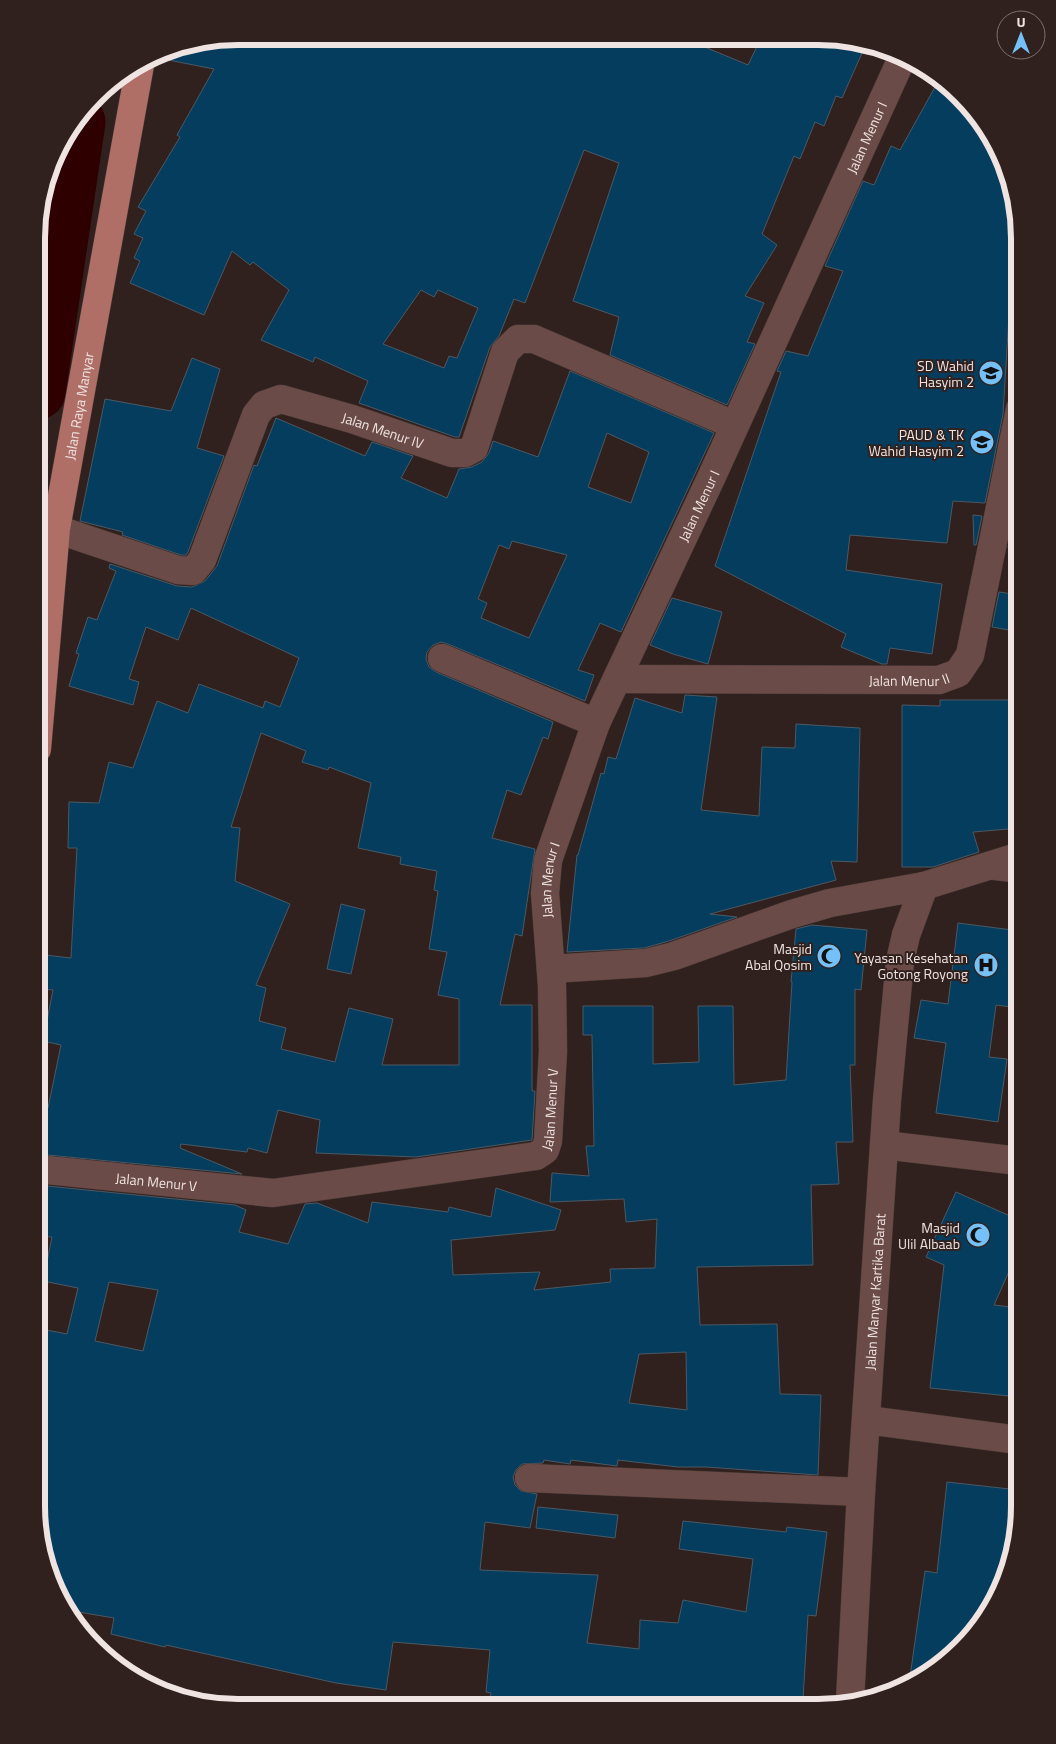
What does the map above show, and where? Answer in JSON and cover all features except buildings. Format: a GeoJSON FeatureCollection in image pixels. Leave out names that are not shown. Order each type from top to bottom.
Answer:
{"type":"FeatureCollection","features":[{"type":"Feature","properties":{"kind":"main road","name":"Jalan Raya Manyar"},"geometry":{"type":"LineString","coordinates":[[45,656],[56,530],[138,73]]}},
{"type":"Feature","properties":{"kind":"street","name":"Jalan Menur I"},"geometry":{"type":"LineString","coordinates":[[551,969],[545,893],[548,860],[596,722],[712,476],[900,63]]}},
{"type":"Feature","properties":{"kind":"street","name":"Jalan Menur IV"},"geometry":{"type":"LineString","coordinates":[[56,530],[178,570],[193,571],[202,560],[256,415],[264,405],[282,399],[352,419],[452,453],[465,453],[474,448],[505,352],[518,340],[534,340],[734,425]]}},
{"type":"Feature","properties":{"kind":"street","name":"Jalan Menur II"},"geometry":{"type":"LineString","coordinates":[[617,679],[939,680],[958,673],[970,655],[1011,453]]}},
{"type":"Feature","properties":{"kind":"street"},"geometry":{"type":"LineString","coordinates":[[442,658],[596,722]]}},
{"type":"Feature","properties":{"kind":"street"},"geometry":{"type":"LineString","coordinates":[[551,969],[646,963],[674,956],[792,914],[830,904],[924,886],[1011,859]]}},
{"type":"Feature","properties":{"kind":"street","name":"Jalan Manyar Kartika Barat"},"geometry":{"type":"LineString","coordinates":[[850,1696],[861,1492],[884,1145],[900,961],[906,935],[924,886]]}},
{"type":"Feature","properties":{"kind":"street","name":"Jalan Menur V"},"geometry":{"type":"LineString","coordinates":[[45,1170],[274,1193],[536,1156],[545,1150],[548,1141],[553,1051],[551,969]]}},
{"type":"Feature","properties":{"kind":"street"},"geometry":{"type":"LineString","coordinates":[[884,1145],[1011,1160]]}},
{"type":"Feature","properties":{"kind":"street"},"geometry":{"type":"LineString","coordinates":[[867,1420],[1011,1439]]}},
{"type":"Feature","properties":{"kind":"street"},"geometry":{"type":"LineString","coordinates":[[529,1478],[861,1492]]}},
{"type":"Feature","properties":{"kind":"lane"},"geometry":{"type":"LineString","coordinates":[[979,869],[1011,873]]}},
{"type":"Feature","properties":{"kind":"waterway"},"geometry":{"type":"LineString","coordinates":[[45,345],[76,134]]}},
{"type":"Feature","properties":{"kind":"place","name":"SD Wahid Hasyim 2"},"geometry":{"type":"Point","coordinates":[991,373]}},
{"type":"Feature","properties":{"kind":"place","name":"PAUD & TK Wahid Hasyim 2"},"geometry":{"type":"Point","coordinates":[982,442]}},
{"type":"Feature","properties":{"kind":"place","name":"Masjid Abal Qosim"},"geometry":{"type":"Point","coordinates":[829,956]}},
{"type":"Feature","properties":{"kind":"place","name":"Yayasan Kesehatan Gotong Royong"},"geometry":{"type":"Point","coordinates":[986,965]}},
{"type":"Feature","properties":{"kind":"place","name":"Masjid Ulil Albaab"},"geometry":{"type":"Point","coordinates":[978,1235]}}]}
